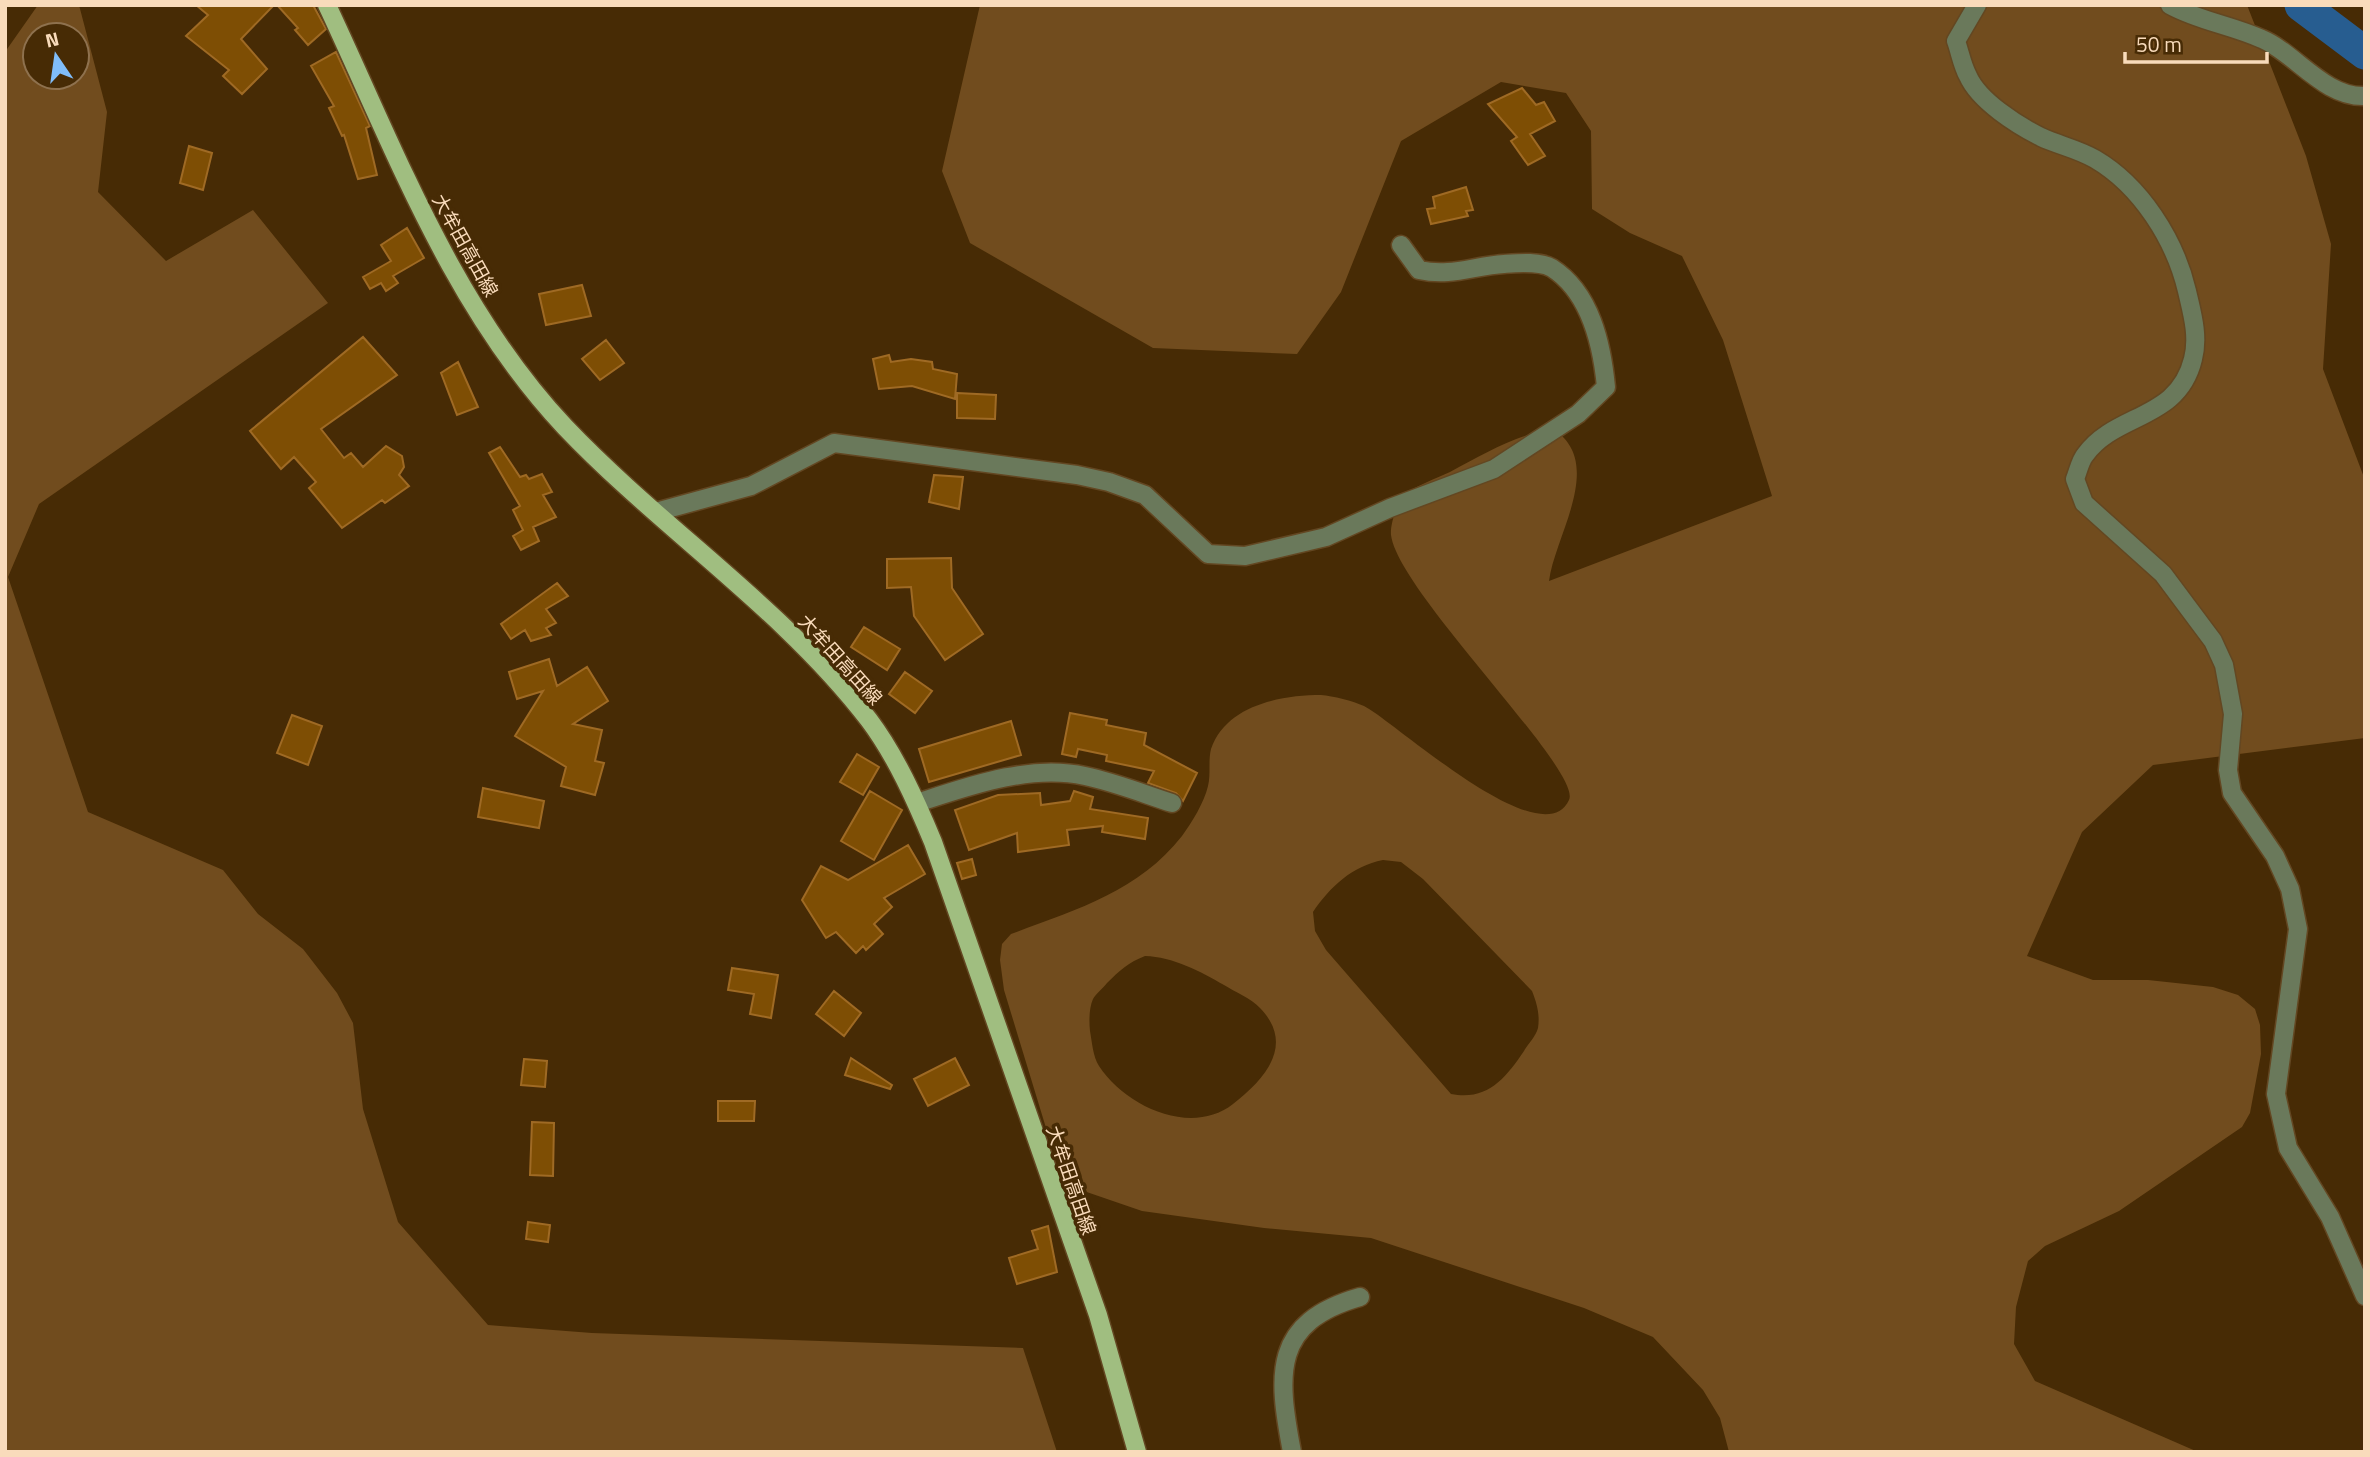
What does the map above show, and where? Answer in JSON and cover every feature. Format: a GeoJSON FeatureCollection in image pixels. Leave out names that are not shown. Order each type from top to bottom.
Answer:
{"type":"FeatureCollection","features":[{"type":"Feature","properties":{"kind":"main road","name":"大牟田高田線"},"geometry":{"type":"LineString","coordinates":[[327,5],[404,177],[485,322],[565,426],[789,631],[830,673],[871,722],[917,803],[1098,1315],[1137,1452]]}},
{"type":"Feature","properties":{"kind":"street"},"geometry":{"type":"LineString","coordinates":[[1977,5],[1956,41],[1968,78],[1988,101],[2039,136],[2094,158],[2124,180],[2149,209],[2181,267],[2196,330],[2193,359],[2179,392],[2158,409],[2102,438],[2084,455],[2075,479],[2084,503],[2163,574],[2213,641],[2224,665],[2233,714],[2228,770],[2232,793],[2275,856],[2290,889],[2298,929],[2276,1094],[2288,1148],[2330,1217],[2365,1296]]}},
{"type":"Feature","properties":{"kind":"street"},"geometry":{"type":"LineString","coordinates":[[2170,5],[2194,18],[2263,39],[2318,77],[2353,96],[2365,96]]}},
{"type":"Feature","properties":{"kind":"street"},"geometry":{"type":"LineString","coordinates":[[656,512],[751,486],[834,443],[1050,471],[1109,482],[1145,495],[1208,554],[1245,556],[1326,537],[1390,508],[1494,470],[1578,414],[1606,387],[1596,326],[1575,292],[1552,268],[1540,264],[1503,264],[1440,275],[1419,270],[1401,245]]}},
{"type":"Feature","properties":{"kind":"street"},"geometry":{"type":"LineString","coordinates":[[917,803],[972,785],[1045,772],[1084,775],[1172,803]]}},
{"type":"Feature","properties":{"kind":"street"},"geometry":{"type":"LineString","coordinates":[[1292,1452],[1283,1391],[1287,1357],[1293,1336],[1310,1319],[1331,1306],[1360,1297]]}},
{"type":"Feature","properties":{"kind":"shaded area"},"geometry":{"type":"Polygon","coordinates":[[[38,5],[79,5],[83,21],[27,21],[38,5]]]}},
{"type":"Feature","properties":{"kind":"shaded area"},"geometry":{"type":"Polygon","coordinates":[[[980,5],[2247,5],[2306,156],[2331,244],[2323,369],[2365,480],[2365,738],[2153,765],[2082,832],[2027,956],[2093,980],[2148,980],[2213,987],[2238,995],[2255,1009],[2260,1025],[2261,1054],[2250,1113],[2242,1127],[2119,1211],[2045,1246],[2028,1261],[2016,1307],[2014,1344],[2035,1381],[2198,1452],[1729,1452],[1720,1418],[1703,1390],[1653,1337],[1584,1308],[1371,1238],[1264,1228],[1142,1211],[1075,1188],[1063,1174],[1050,1141],[1004,990],[1000,960],[1002,944],[1011,934],[1104,897],[1146,872],[1165,855],[1182,836],[1201,806],[1209,781],[1211,749],[1218,734],[1229,722],[1242,713],[1273,700],[1321,695],[1337,698],[1364,706],[1435,758],[1500,800],[1530,812],[1554,813],[1569,800],[1566,783],[1548,754],[1454,636],[1401,562],[1391,530],[1397,508],[1406,494],[1500,446],[1553,429],[1568,443],[1576,461],[1577,480],[1549,581],[1772,496],[1723,340],[1682,256],[1630,233],[1592,209],[1591,131],[1566,93],[1501,82],[1401,141],[1341,292],[1297,354],[1153,348],[970,243],[942,171],[980,5]],[[1383,860],[1352,872],[1327,894],[1313,912],[1315,931],[1326,950],[1451,1094],[1464,1095],[1485,1091],[1510,1071],[1537,1031],[1537,1005],[1532,991],[1423,879],[1401,862],[1383,860]],[[1145,956],[1120,971],[1093,999],[1090,1027],[1097,1062],[1110,1080],[1125,1093],[1160,1112],[1198,1118],[1216,1113],[1245,1095],[1265,1073],[1275,1048],[1275,1035],[1270,1022],[1252,1001],[1205,975],[1176,962],[1145,956]]]}},
{"type":"Feature","properties":{"kind":"shaded area"},"geometry":{"type":"Polygon","coordinates":[[[21,29],[21,91],[91,91],[91,51],[107,112],[98,192],[166,261],[253,210],[328,303],[39,504],[8,577],[88,812],[223,870],[258,914],[303,949],[337,993],[353,1023],[363,1109],[398,1222],[488,1325],[592,1333],[1023,1348],[1057,1452],[5,1452],[5,52],[21,29]]]}},
{"type":"Feature","properties":{"kind":"building"},"geometry":{"type":"Polygon","coordinates":[[[196,5],[274,5],[241,39],[267,69],[242,94],[223,76],[229,70],[186,36],[208,15],[196,5]]]}},
{"type":"Feature","properties":{"kind":"building"},"geometry":{"type":"Polygon","coordinates":[[[277,5],[313,5],[326,29],[308,45],[295,30],[298,28],[277,5]]]}},
{"type":"Feature","properties":{"kind":"building"},"geometry":{"type":"Polygon","coordinates":[[[336,52],[370,126],[366,128],[377,175],[358,179],[344,135],[342,136],[329,108],[334,106],[311,66],[336,52]]]}},
{"type":"Feature","properties":{"kind":"building"},"geometry":{"type":"Polygon","coordinates":[[[1522,88],[1536,105],[1544,102],[1555,121],[1530,134],[1545,156],[1528,165],[1511,141],[1517,137],[1488,104],[1522,88]]]}},
{"type":"Feature","properties":{"kind":"building"},"geometry":{"type":"Polygon","coordinates":[[[189,146],[212,153],[203,190],[180,183],[189,146]]]}},
{"type":"Feature","properties":{"kind":"building"},"geometry":{"type":"Polygon","coordinates":[[[1466,187],[1473,210],[1466,211],[1468,216],[1431,224],[1427,209],[1435,208],[1433,197],[1466,187]]]}},
{"type":"Feature","properties":{"kind":"building"},"geometry":{"type":"Polygon","coordinates":[[[407,228],[424,258],[393,276],[398,283],[386,291],[381,283],[370,289],[363,277],[391,261],[381,245],[407,228]]]}},
{"type":"Feature","properties":{"kind":"building"},"geometry":{"type":"Polygon","coordinates":[[[582,285],[591,316],[546,325],[539,294],[582,285]]]}},
{"type":"Feature","properties":{"kind":"building"},"geometry":{"type":"Polygon","coordinates":[[[363,337],[397,375],[321,429],[344,458],[351,453],[363,467],[386,446],[402,456],[404,467],[399,475],[409,486],[385,503],[382,500],[342,528],[309,488],[316,482],[294,457],[281,469],[250,431],[363,337]]]}},
{"type":"Feature","properties":{"kind":"building"},"geometry":{"type":"Polygon","coordinates":[[[606,340],[624,363],[600,380],[582,359],[606,340]]]}},
{"type":"Feature","properties":{"kind":"building"},"geometry":{"type":"Polygon","coordinates":[[[889,355],[891,362],[911,359],[932,362],[933,369],[957,374],[955,399],[912,386],[879,389],[873,359],[889,355]]]}},
{"type":"Feature","properties":{"kind":"building"},"geometry":{"type":"Polygon","coordinates":[[[458,362],[478,407],[457,415],[441,373],[458,362]]]}},
{"type":"Feature","properties":{"kind":"building"},"geometry":{"type":"Polygon","coordinates":[[[957,393],[996,395],[995,419],[957,418],[957,393]]]}},
{"type":"Feature","properties":{"kind":"building"},"geometry":{"type":"Polygon","coordinates":[[[500,447],[520,477],[526,475],[529,479],[542,474],[552,492],[543,495],[556,517],[533,527],[539,541],[521,550],[513,536],[523,530],[513,510],[520,506],[489,453],[500,447]]]}},
{"type":"Feature","properties":{"kind":"building"},"geometry":{"type":"Polygon","coordinates":[[[934,475],[963,477],[959,509],[929,502],[934,475]]]}},
{"type":"Feature","properties":{"kind":"building"},"geometry":{"type":"Polygon","coordinates":[[[951,558],[952,588],[983,634],[945,660],[914,616],[911,587],[887,588],[887,559],[951,558]]]}},
{"type":"Feature","properties":{"kind":"building"},"geometry":{"type":"Polygon","coordinates":[[[557,583],[568,596],[546,609],[556,623],[546,628],[551,635],[531,641],[525,630],[511,639],[501,624],[557,583]]]}},
{"type":"Feature","properties":{"kind":"building"},"geometry":{"type":"Polygon","coordinates":[[[864,627],[900,649],[887,670],[851,647],[864,627]]]}},
{"type":"Feature","properties":{"kind":"building"},"geometry":{"type":"Polygon","coordinates":[[[549,659],[557,686],[587,667],[608,701],[573,724],[602,730],[595,761],[604,763],[595,795],[561,786],[566,767],[515,736],[543,691],[517,699],[509,672],[549,659]]]}},
{"type":"Feature","properties":{"kind":"building"},"geometry":{"type":"Polygon","coordinates":[[[905,672],[932,691],[915,713],[889,694],[905,672]]]}},
{"type":"Feature","properties":{"kind":"building"},"geometry":{"type":"Polygon","coordinates":[[[1070,713],[1107,720],[1106,725],[1146,733],[1144,745],[1197,773],[1183,801],[1176,793],[1148,783],[1154,771],[1106,761],[1107,755],[1078,749],[1076,757],[1062,754],[1070,713]]]}},
{"type":"Feature","properties":{"kind":"building"},"geometry":{"type":"Polygon","coordinates":[[[292,715],[322,726],[308,765],[277,753],[292,715]]]}},
{"type":"Feature","properties":{"kind":"building"},"geometry":{"type":"Polygon","coordinates":[[[1011,721],[1021,755],[929,782],[919,749],[1011,721]]]}},
{"type":"Feature","properties":{"kind":"building"},"geometry":{"type":"Polygon","coordinates":[[[857,754],[879,767],[863,795],[840,782],[857,754]]]}},
{"type":"Feature","properties":{"kind":"building"},"geometry":{"type":"Polygon","coordinates":[[[483,788],[544,801],[539,828],[478,817],[483,788]]]}},
{"type":"Feature","properties":{"kind":"building"},"geometry":{"type":"Polygon","coordinates":[[[870,791],[902,810],[874,860],[841,841],[870,791]]]}},
{"type":"Feature","properties":{"kind":"building"},"geometry":{"type":"Polygon","coordinates":[[[1074,791],[1093,797],[1090,809],[1148,818],[1145,839],[1102,832],[1103,826],[1067,830],[1069,845],[1018,852],[1017,833],[969,850],[955,810],[998,795],[1040,793],[1041,805],[1070,801],[1074,791]]]}},
{"type":"Feature","properties":{"kind":"building"},"geometry":{"type":"Polygon","coordinates":[[[908,845],[925,874],[884,898],[892,907],[874,924],[883,934],[866,950],[863,946],[856,953],[836,932],[826,938],[802,900],[821,866],[848,880],[908,845]]]}},
{"type":"Feature","properties":{"kind":"building"},"geometry":{"type":"Polygon","coordinates":[[[972,859],[976,875],[962,879],[957,863],[972,859]]]}},
{"type":"Feature","properties":{"kind":"building"},"geometry":{"type":"Polygon","coordinates":[[[732,968],[778,975],[771,1018],[750,1014],[754,994],[728,990],[732,968]]]}},
{"type":"Feature","properties":{"kind":"building"},"geometry":{"type":"Polygon","coordinates":[[[834,991],[861,1013],[844,1036],[816,1014],[834,991]]]}},
{"type":"Feature","properties":{"kind":"building"},"geometry":{"type":"Polygon","coordinates":[[[851,1058],[892,1085],[890,1089],[845,1075],[851,1058]]]}},
{"type":"Feature","properties":{"kind":"building"},"geometry":{"type":"Polygon","coordinates":[[[955,1058],[969,1085],[928,1106],[914,1079],[955,1058]]]}},
{"type":"Feature","properties":{"kind":"building"},"geometry":{"type":"Polygon","coordinates":[[[524,1059],[547,1061],[545,1087],[521,1085],[524,1059]]]}},
{"type":"Feature","properties":{"kind":"building"},"geometry":{"type":"Polygon","coordinates":[[[718,1101],[755,1101],[754,1121],[718,1121],[718,1101]]]}},
{"type":"Feature","properties":{"kind":"building"},"geometry":{"type":"Polygon","coordinates":[[[532,1122],[554,1123],[553,1176],[530,1175],[532,1122]]]}},
{"type":"Feature","properties":{"kind":"building"},"geometry":{"type":"Polygon","coordinates":[[[528,1222],[550,1225],[548,1242],[526,1239],[528,1222]]]}},
{"type":"Feature","properties":{"kind":"building"},"geometry":{"type":"Polygon","coordinates":[[[1048,1226],[1057,1272],[1017,1284],[1009,1258],[1038,1249],[1032,1231],[1048,1226]]]}},
{"type":"Feature","properties":{"kind":"waterway"},"geometry":{"type":"LineString","coordinates":[[2301,5],[2365,53]]}}]}
